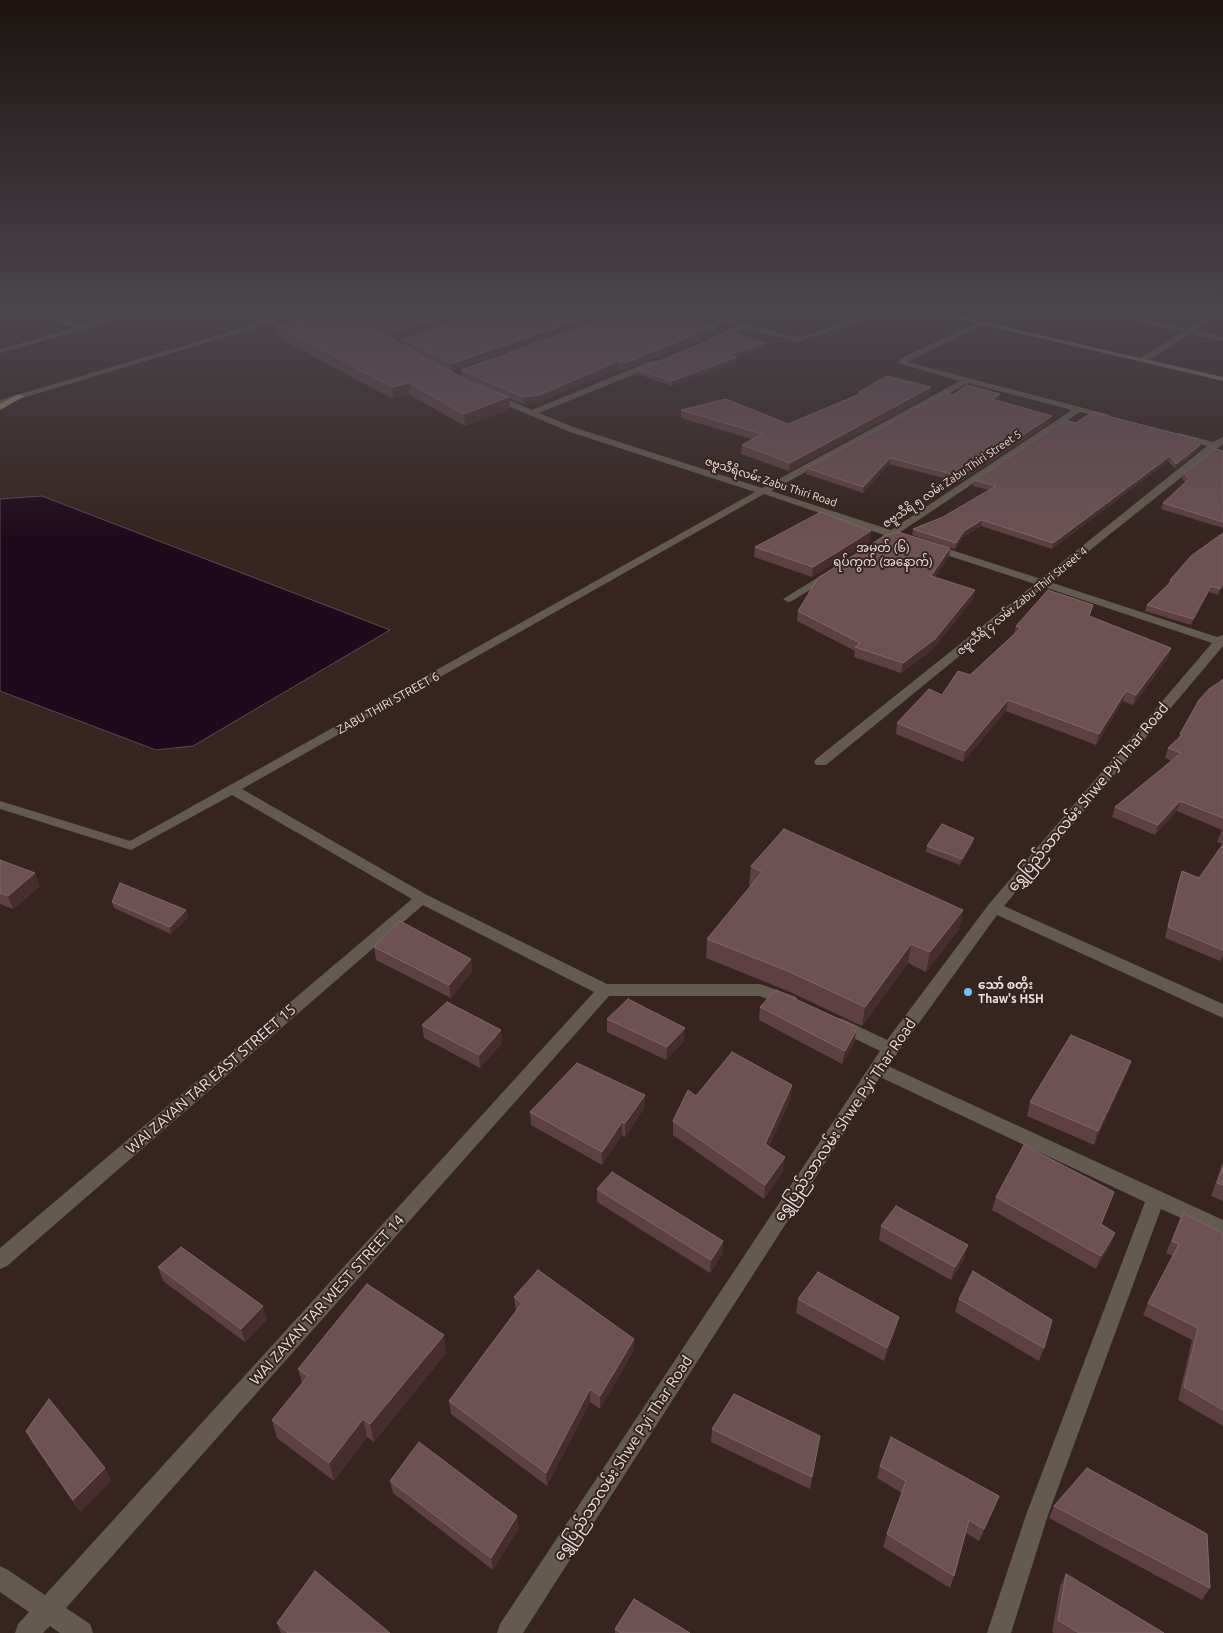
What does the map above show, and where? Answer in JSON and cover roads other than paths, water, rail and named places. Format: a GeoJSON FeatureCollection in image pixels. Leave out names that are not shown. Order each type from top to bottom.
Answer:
{"type":"FeatureCollection","features":[{"type":"Feature","properties":{"kind":"main road"},"geometry":{"type":"LineString","coordinates":[[0,405],[21,396]]}},
{"type":"Feature","properties":{"kind":"street"},"geometry":{"type":"LineString","coordinates":[[21,396],[57,385]]}},
{"type":"Feature","properties":{"kind":"street"},"geometry":{"type":"LineString","coordinates":[[532,413],[600,385]]}},
{"type":"Feature","properties":{"kind":"street","name":"ZABU THIRI STREET 6"},"geometry":{"type":"LineString","coordinates":[[4,810],[131,846],[234,790],[763,490],[957,385]]}},
{"type":"Feature","properties":{"kind":"street"},"geometry":{"type":"LineString","coordinates":[[986,385],[1115,419]]}},
{"type":"Feature","properties":{"kind":"street","name":"ဇဗူသီရိလမ်း Zabu Thiri Road"},"geometry":{"type":"LineString","coordinates":[[482,392],[573,430],[763,490],[1043,584],[1222,641]]}},
{"type":"Feature","properties":{"kind":"street","name":"ဇဗူသီရိ ၅ လမ်း Zabu Thiri Street 5"},"geometry":{"type":"LineString","coordinates":[[876,544],[1078,410]]}},
{"type":"Feature","properties":{"kind":"street"},"geometry":{"type":"LineString","coordinates":[[1169,433],[1219,442]]}},
{"type":"Feature","properties":{"kind":"street","name":"ဇဗူသီရိ ၄ လမ်း Zabu Thiri Street 4"},"geometry":{"type":"LineString","coordinates":[[821,762],[1219,442]]}},
{"type":"Feature","properties":{"kind":"street"},"geometry":{"type":"LineString","coordinates":[[788,599],[836,569]]}},
{"type":"Feature","properties":{"kind":"street","name":"ရွှေပြည်သာလမ်း Shwe Pyi Thar Road"},"geometry":{"type":"LineString","coordinates":[[509,1633],[890,1049],[994,908],[1222,641]]}},
{"type":"Feature","properties":{"kind":"street"},"geometry":{"type":"LineString","coordinates":[[234,790],[422,898],[605,990],[760,990],[806,1009]]}},
{"type":"Feature","properties":{"kind":"street","name":"WAI ZAYAN TAR EAST STREET 15"},"geometry":{"type":"LineString","coordinates":[[0,1260],[422,898]]}},
{"type":"Feature","properties":{"kind":"street"},"geometry":{"type":"LineString","coordinates":[[994,908],[1222,1011]]}},
{"type":"Feature","properties":{"kind":"street","name":"WAI ZAYAN TAR WEST STREET 14"},"geometry":{"type":"LineString","coordinates":[[27,1633],[605,990]]}},
{"type":"Feature","properties":{"kind":"street"},"geometry":{"type":"LineString","coordinates":[[823,1017],[890,1049]]}},
{"type":"Feature","properties":{"kind":"street"},"geometry":{"type":"LineString","coordinates":[[877,1068],[1223,1229]]}},
{"type":"Feature","properties":{"kind":"street"},"geometry":{"type":"LineString","coordinates":[[999,1633],[1037,1515],[1156,1198]]}},
{"type":"Feature","properties":{"kind":"street"},"geometry":{"type":"LineString","coordinates":[[0,1578],[81,1633]]}},
{"type":"Feature","properties":{"kind":"place","name":"သော် စတိုး Thaw's HSH"},"geometry":{"type":"Point","coordinates":[968,992]}},
{"type":"Feature","properties":{"kind":"district","name":"အမှတ် (၆) ရပ်ကွက် (အနောက်)"},"geometry":{"type":"Point","coordinates":[883,555]}}]}
